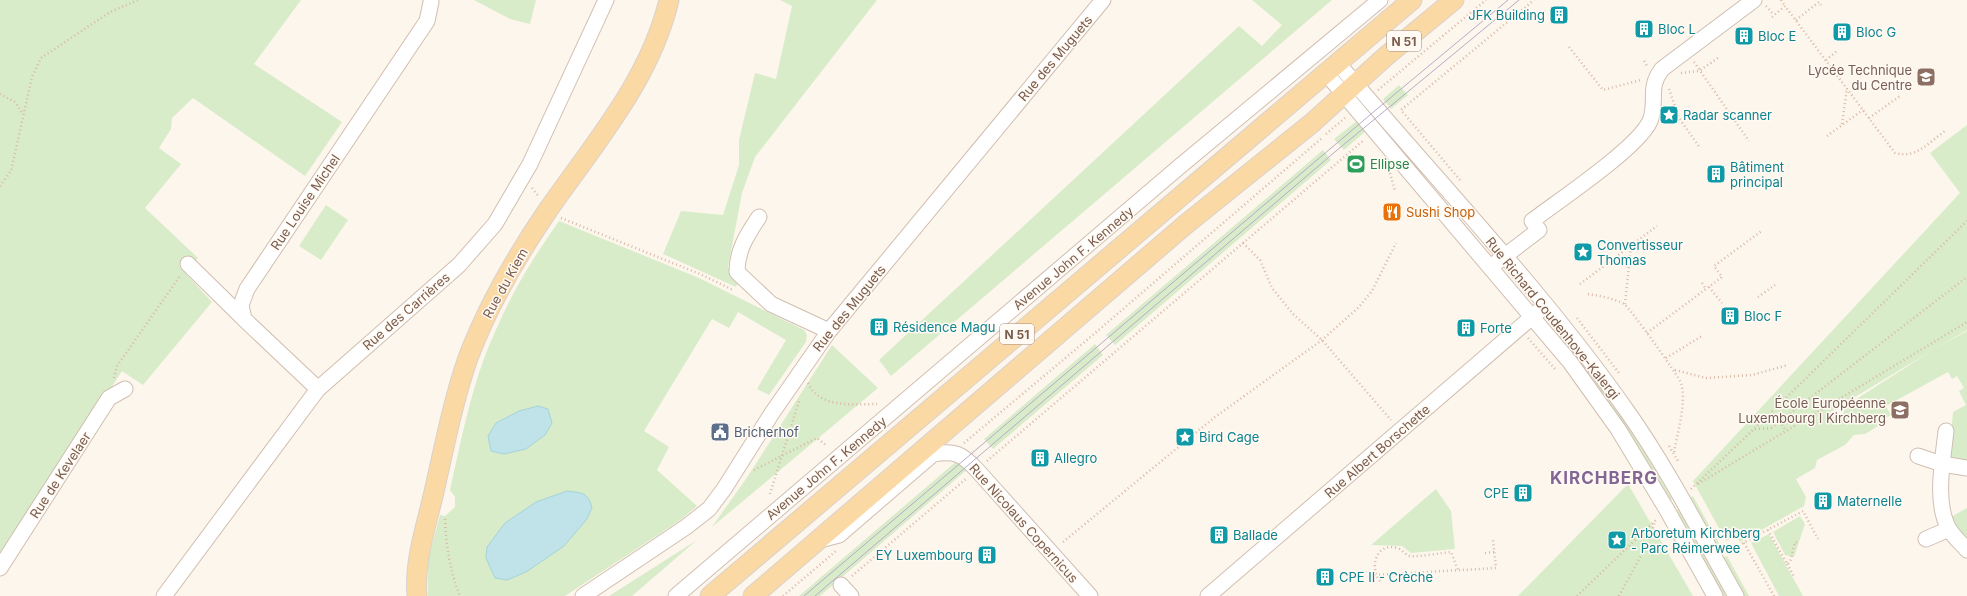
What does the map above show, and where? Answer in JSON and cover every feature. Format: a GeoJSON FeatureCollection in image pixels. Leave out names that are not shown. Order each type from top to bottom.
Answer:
{"type":"FeatureCollection","features":[{"type":"Feature","properties":{"kind":"main road","name":"Rue du Kiem"},"geometry":{"type":"LineString","coordinates":[[417,596],[418,557],[453,412],[468,359],[495,298],[512,266],[548,211],[610,124],[644,69],[669,0]]}},
{"type":"Feature","properties":{"kind":"main road","name":"Avenue John F. Kennedy"},"geometry":{"type":"LineString","coordinates":[[710,596],[1331,67],[1412,0]]}},
{"type":"Feature","properties":{"kind":"main road","name":"N 51"},"geometry":{"type":"LineString","coordinates":[[753,596],[820,540],[1013,372],[1186,225],[1312,123],[1349,89],[1454,0]]}},
{"type":"Feature","properties":{"kind":"street","name":"Rue des Carrières"},"geometry":{"type":"LineString","coordinates":[[164,596],[318,388],[459,265],[495,224],[530,164],[606,0]]}},
{"type":"Feature","properties":{"kind":"street","name":"Rue des Muguets"},"geometry":{"type":"LineString","coordinates":[[582,596],[686,527],[708,509],[724,489],[772,413],[829,331],[1103,0]]}},
{"type":"Feature","properties":{"kind":"street","name":"Avenue John F. Kennedy"},"geometry":{"type":"LineString","coordinates":[[676,596],[1179,168],[1380,0]]}},
{"type":"Feature","properties":{"kind":"street","name":"Rue Louise Michel"},"geometry":{"type":"LineString","coordinates":[[244,319],[241,305],[247,289],[427,21],[432,2]]}},
{"type":"Feature","properties":{"kind":"street"},"geometry":{"type":"LineString","coordinates":[[1490,267],[1539,230],[1532,221],[1622,152],[1642,132],[1650,120],[1653,86],[1660,76],[1662,69],[1761,4]]}},
{"type":"Feature","properties":{"kind":"street","name":"Rue Richard Coudenhove-Kalergi"},"geometry":{"type":"LineString","coordinates":[[1331,67],[1349,89],[1356,109],[1570,362],[1618,429],[1667,510],[1715,596]]}},
{"type":"Feature","properties":{"kind":"street","name":"Rue Richard Coudenhove-Kalergi"},"geometry":{"type":"LineString","coordinates":[[1349,89],[1368,98],[1434,172],[1583,352],[1628,412],[1681,498],[1736,596]]}},
{"type":"Feature","properties":{"kind":"street"},"geometry":{"type":"LineString","coordinates":[[759,217],[744,240],[737,258],[737,272],[771,304],[829,331]]}},
{"type":"Feature","properties":{"kind":"street"},"geometry":{"type":"LineString","coordinates":[[188,264],[318,388]]}},
{"type":"Feature","properties":{"kind":"street","name":"Rue Albert Borschette"},"geometry":{"type":"LineString","coordinates":[[1208,596],[1546,306]]}},
{"type":"Feature","properties":{"kind":"street","name":"Rue de Kevelaer"},"geometry":{"type":"LineString","coordinates":[[0,568],[109,398],[125,388]]}},
{"type":"Feature","properties":{"kind":"street"},"geometry":{"type":"LineString","coordinates":[[1946,431],[1942,464],[1942,508],[1949,529],[1967,550]]}},
{"type":"Feature","properties":{"kind":"street"},"geometry":{"type":"LineString","coordinates":[[820,540],[840,535],[933,454],[952,453]]}},
{"type":"Feature","properties":{"kind":"street","name":"Rue Nicolaus Copernicus"},"geometry":{"type":"LineString","coordinates":[[952,453],[962,456],[977,470],[1090,596]]}},
{"type":"Feature","properties":{"kind":"street"},"geometry":{"type":"LineString","coordinates":[[1918,456],[1942,464],[1967,468]]}},
{"type":"Feature","properties":{"kind":"street"},"geometry":{"type":"LineString","coordinates":[[1926,539],[1949,529]]}},
{"type":"Feature","properties":{"kind":"path"},"geometry":{"type":"LineString","coordinates":[[0,186],[11,171],[32,77],[41,58],[110,12],[138,0]]}},
{"type":"Feature","properties":{"kind":"path"},"geometry":{"type":"LineString","coordinates":[[1368,98],[1486,0]]}},
{"type":"Feature","properties":{"kind":"path"},"geometry":{"type":"LineString","coordinates":[[1401,110],[1534,0]]}},
{"type":"Feature","properties":{"kind":"path"},"geometry":{"type":"LineString","coordinates":[[1781,0],[1895,153],[1905,156],[1915,153],[1945,131]]}},
{"type":"Feature","properties":{"kind":"path"},"geometry":{"type":"LineString","coordinates":[[1796,20],[1819,2],[1821,5]]}},
{"type":"Feature","properties":{"kind":"path"},"geometry":{"type":"LineString","coordinates":[[1761,4],[1773,16],[1785,6]]}},
{"type":"Feature","properties":{"kind":"path"},"geometry":{"type":"LineString","coordinates":[[1569,47],[1603,90],[1660,76],[1699,71],[1718,58]]}},
{"type":"Feature","properties":{"kind":"path"},"geometry":{"type":"LineString","coordinates":[[1826,60],[1838,51]]}},
{"type":"Feature","properties":{"kind":"path"},"geometry":{"type":"LineString","coordinates":[[1699,71],[1749,141]]}},
{"type":"Feature","properties":{"kind":"path"},"geometry":{"type":"LineString","coordinates":[[1660,76],[1679,118],[1700,148]]}},
{"type":"Feature","properties":{"kind":"path"},"geometry":{"type":"LineString","coordinates":[[1842,125],[1846,88]]}},
{"type":"Feature","properties":{"kind":"path"},"geometry":{"type":"LineString","coordinates":[[0,94],[14,102],[24,115]]}},
{"type":"Feature","properties":{"kind":"path"},"geometry":{"type":"LineString","coordinates":[[1869,118],[1900,96]]}},
{"type":"Feature","properties":{"kind":"path"},"geometry":{"type":"LineString","coordinates":[[952,453],[1094,334],[1356,109]]}},
{"type":"Feature","properties":{"kind":"path"},"geometry":{"type":"LineString","coordinates":[[1827,136],[1863,110]]}},
{"type":"Feature","properties":{"kind":"path"},"geometry":{"type":"LineString","coordinates":[[846,590],[977,470],[1364,140]]}},
{"type":"Feature","properties":{"kind":"path"},"geometry":{"type":"LineString","coordinates":[[1390,173],[1395,191]]}},
{"type":"Feature","properties":{"kind":"path"},"geometry":{"type":"LineString","coordinates":[[527,193],[532,188],[546,202],[542,207],[560,218],[700,274],[736,291]]}},
{"type":"Feature","properties":{"kind":"path"},"geometry":{"type":"LineString","coordinates":[[1416,217],[1423,210]]}},
{"type":"Feature","properties":{"kind":"path"},"geometry":{"type":"LineString","coordinates":[[1967,220],[1754,429],[1692,487],[1967,322]]}},
{"type":"Feature","properties":{"kind":"path"},"geometry":{"type":"LineString","coordinates":[[1580,284],[1657,226]]}},
{"type":"Feature","properties":{"kind":"path"},"geometry":{"type":"LineString","coordinates":[[1647,333],[1722,277],[1714,266],[1763,230]]}},
{"type":"Feature","properties":{"kind":"path"},"geometry":{"type":"LineString","coordinates":[[1243,243],[1260,260],[1272,288],[1293,314],[1322,340],[1391,421],[1397,416]]}},
{"type":"Feature","properties":{"kind":"path"},"geometry":{"type":"LineString","coordinates":[[1063,542],[1215,418],[1322,340],[1358,307],[1372,291],[1396,244]]}},
{"type":"Feature","properties":{"kind":"path"},"geometry":{"type":"LineString","coordinates":[[1625,304],[1631,246]]}},
{"type":"Feature","properties":{"kind":"path"},"geometry":{"type":"LineString","coordinates":[[117,366],[188,264]]}},
{"type":"Feature","properties":{"kind":"path"},"geometry":{"type":"LineString","coordinates":[[1754,429],[1771,428],[1967,276]]}},
{"type":"Feature","properties":{"kind":"path"},"geometry":{"type":"LineString","coordinates":[[1702,283],[1706,289]]}},
{"type":"Feature","properties":{"kind":"path"},"geometry":{"type":"LineString","coordinates":[[1758,297],[1775,285]]}},
{"type":"Feature","properties":{"kind":"path"},"geometry":{"type":"LineString","coordinates":[[1710,287],[1722,303]]}},
{"type":"Feature","properties":{"kind":"path"},"geometry":{"type":"LineString","coordinates":[[1588,294],[1606,297],[1625,304],[1675,370],[1681,384],[1683,398],[1674,454]]}},
{"type":"Feature","properties":{"kind":"path"},"geometry":{"type":"LineString","coordinates":[[1666,358],[1702,336]]}},
{"type":"Feature","properties":{"kind":"path"},"geometry":{"type":"LineString","coordinates":[[1675,370],[1706,378],[1752,375],[1788,365]]}},
{"type":"Feature","properties":{"kind":"path"},"geometry":{"type":"LineString","coordinates":[[806,377],[811,389],[825,400],[839,404],[877,404]]}},
{"type":"Feature","properties":{"kind":"path"},"geometry":{"type":"LineString","coordinates":[[770,494],[799,399]]}},
{"type":"Feature","properties":{"kind":"path"},"geometry":{"type":"LineString","coordinates":[[1780,421],[1786,431]]}},
{"type":"Feature","properties":{"kind":"path"},"geometry":{"type":"LineString","coordinates":[[750,471],[817,438],[827,446]]}},
{"type":"Feature","properties":{"kind":"path"},"geometry":{"type":"LineString","coordinates":[[1728,552],[1803,511],[1818,539]]}},
{"type":"Feature","properties":{"kind":"path"},"geometry":{"type":"LineString","coordinates":[[429,513],[445,516],[449,554],[460,596]]}},
{"type":"Feature","properties":{"kind":"path"},"geometry":{"type":"LineString","coordinates":[[1577,596],[1655,521],[1649,541],[1619,596]]}},
{"type":"Feature","properties":{"kind":"path"},"geometry":{"type":"LineString","coordinates":[[1768,530],[1795,578]]}},
{"type":"Feature","properties":{"kind":"path"},"geometry":{"type":"LineString","coordinates":[[1375,575],[1496,568],[1493,540]]}},
{"type":"Feature","properties":{"kind":"path"},"geometry":{"type":"LineString","coordinates":[[1787,564],[1790,562],[1795,542],[1798,543]]}},
{"type":"Feature","properties":{"kind":"path"},"geometry":{"type":"LineString","coordinates":[[1744,543],[1774,596]]}},
{"type":"Feature","properties":{"kind":"path"},"geometry":{"type":"LineString","coordinates":[[1380,581],[1375,575],[1374,564],[1377,555],[1387,548],[1397,548],[1410,556],[1451,552],[1458,570]]}},
{"type":"Feature","properties":{"kind":"path"},"geometry":{"type":"LineString","coordinates":[[784,596],[837,551]]}},
{"type":"Feature","properties":{"kind":"path"},"geometry":{"type":"LineString","coordinates":[[1485,553],[1495,552]]}},
{"type":"Feature","properties":{"kind":"green space"},"geometry":{"type":"Polygon","coordinates":[[[0,0],[301,0],[254,64],[342,122],[305,176],[193,98],[172,118],[171,129],[159,148],[181,164],[145,208],[198,258],[186,274],[212,302],[143,385],[122,371],[0,558],[0,0]]]}},
{"type":"Feature","properties":{"kind":"green space"},"geometry":{"type":"Polygon","coordinates":[[[474,0],[536,0],[530,24],[510,19],[474,0]]]}},
{"type":"Feature","properties":{"kind":"green space"},"geometry":{"type":"Polygon","coordinates":[[[780,0],[877,0],[755,157],[742,193],[728,267],[738,282],[736,287],[663,254],[681,211],[723,215],[739,165],[739,140],[755,73],[776,79],[792,6],[780,0]]]}},
{"type":"Feature","properties":{"kind":"green space"},"geometry":{"type":"Polygon","coordinates":[[[1252,0],[1332,0],[891,376],[879,360],[1239,26],[1262,46],[1282,25],[1252,0]]]}},
{"type":"Feature","properties":{"kind":"green space"},"geometry":{"type":"Polygon","coordinates":[[[1399,85],[1408,95],[1391,109],[1383,99],[1399,85]]]}},
{"type":"Feature","properties":{"kind":"green space"},"geometry":{"type":"Polygon","coordinates":[[[1358,120],[1366,131],[1344,150],[1334,139],[1358,120]]]}},
{"type":"Feature","properties":{"kind":"green space"},"geometry":{"type":"Polygon","coordinates":[[[1967,125],[1967,330],[1936,348],[1967,331],[1967,461],[1949,459],[1953,412],[1966,405],[1959,391],[1964,388],[1957,376],[1952,379],[1948,372],[1886,406],[1891,415],[1877,423],[1878,426],[1865,434],[1854,435],[1845,445],[1817,460],[1815,468],[1796,479],[1806,497],[1804,506],[1740,542],[1736,536],[1726,541],[1693,481],[1960,193],[1930,153],[1967,125]],[[1933,350],[1787,438],[1827,414],[1840,420],[1847,405],[1933,350]]]}},
{"type":"Feature","properties":{"kind":"green space"},"geometry":{"type":"Polygon","coordinates":[[[1323,150],[1331,160],[1115,345],[1106,335],[1323,150]]]}},
{"type":"Feature","properties":{"kind":"green space"},"geometry":{"type":"Polygon","coordinates":[[[326,205],[348,220],[321,260],[299,246],[326,205]]]}},
{"type":"Feature","properties":{"kind":"green space"},"geometry":{"type":"Polygon","coordinates":[[[559,221],[699,278],[804,330],[807,335],[806,342],[769,395],[757,389],[786,340],[738,312],[729,328],[712,319],[644,431],[669,447],[657,470],[697,506],[679,521],[565,596],[428,596],[428,560],[440,515],[445,516],[455,507],[455,497],[450,490],[468,410],[480,370],[495,332],[516,289],[532,261],[559,221]]]}},
{"type":"Feature","properties":{"kind":"green space"},"geometry":{"type":"Polygon","coordinates":[[[1557,333],[1559,333],[1575,352],[1619,413],[1672,499],[1669,502],[1557,333]]]}},
{"type":"Feature","properties":{"kind":"green space"},"geometry":{"type":"Polygon","coordinates":[[[1095,344],[1103,355],[993,449],[984,439],[1095,344]]]}},
{"type":"Feature","properties":{"kind":"green space"},"geometry":{"type":"Polygon","coordinates":[[[832,345],[878,388],[712,527],[748,476],[832,345]]]}},
{"type":"Feature","properties":{"kind":"green space"},"geometry":{"type":"Polygon","coordinates":[[[958,460],[969,468],[820,596],[799,596],[958,460]]]}},
{"type":"Feature","properties":{"kind":"green space","name":"Arboretum Kirchberg - Parc Réimerwee"},"geometry":{"type":"Polygon","coordinates":[[[1628,484],[1693,596],[1518,596],[1628,484]]]}},
{"type":"Feature","properties":{"kind":"green space"},"geometry":{"type":"Polygon","coordinates":[[[1436,489],[1451,511],[1455,549],[1411,553],[1402,546],[1371,545],[1436,489]]]}},
{"type":"Feature","properties":{"kind":"green space"},"geometry":{"type":"Polygon","coordinates":[[[1693,496],[1720,545],[1716,547],[1689,499],[1693,496]]]}},
{"type":"Feature","properties":{"kind":"green space"},"geometry":{"type":"Polygon","coordinates":[[[1967,508],[1967,544],[1949,518],[1967,508]]]}},
{"type":"Feature","properties":{"kind":"green space"},"geometry":{"type":"Polygon","coordinates":[[[1678,509],[1727,596],[1723,596],[1675,512],[1678,509]]]}},
{"type":"Feature","properties":{"kind":"green space"},"geometry":{"type":"Polygon","coordinates":[[[1800,516],[1805,524],[1794,557],[1785,555],[1773,532],[1800,516]]]}},
{"type":"Feature","properties":{"kind":"green space"},"geometry":{"type":"Polygon","coordinates":[[[1769,534],[1803,596],[1779,596],[1751,543],[1769,534]]]}},
{"type":"Feature","properties":{"kind":"green space"},"geometry":{"type":"Polygon","coordinates":[[[697,540],[632,596],[609,596],[697,540]]]}},
{"type":"Feature","properties":{"kind":"green space"},"geometry":{"type":"Polygon","coordinates":[[[1727,556],[1749,596],[1744,596],[1722,558],[1727,556]]]}},
{"type":"Feature","properties":{"kind":"water"},"geometry":{"type":"Polygon","coordinates":[[[538,406],[548,409],[552,423],[545,435],[526,449],[504,454],[491,451],[488,436],[496,423],[519,411],[538,406]]]}},
{"type":"Feature","properties":{"kind":"water"},"geometry":{"type":"Polygon","coordinates":[[[567,491],[584,494],[589,499],[592,508],[587,519],[564,546],[526,572],[507,580],[495,578],[486,558],[487,547],[505,523],[536,502],[567,491]]]}},
{"type":"Feature","properties":{"kind":"tram line"},"geometry":{"type":"LineString","coordinates":[[804,596],[1377,109],[1508,0]]}},
{"type":"Feature","properties":{"kind":"tram line"},"geometry":{"type":"LineString","coordinates":[[815,596],[1336,151],[1519,0]]}},
{"type":"Feature","properties":{"kind":"place","name":"JFK Building"},"geometry":{"type":"Point","coordinates":[1559,15]}},
{"type":"Feature","properties":{"kind":"place","name":"Bloc L"},"geometry":{"type":"Point","coordinates":[1644,29]}},
{"type":"Feature","properties":{"kind":"place","name":"Bloc G"},"geometry":{"type":"Point","coordinates":[1842,32]}},
{"type":"Feature","properties":{"kind":"place","name":"Bloc E"},"geometry":{"type":"Point","coordinates":[1744,36]}},
{"type":"Feature","properties":{"kind":"place","name":"Lycée Technique du Centre"},"geometry":{"type":"Point","coordinates":[1926,77]}},
{"type":"Feature","properties":{"kind":"place","name":"Radar scanner"},"geometry":{"type":"Point","coordinates":[1669,115]}},
{"type":"Feature","properties":{"kind":"place","name":"Ellipse"},"geometry":{"type":"Point","coordinates":[1356,164]}},
{"type":"Feature","properties":{"kind":"place","name":"Bâtiment principal"},"geometry":{"type":"Point","coordinates":[1716,174]}},
{"type":"Feature","properties":{"kind":"place","name":"Sushi Shop"},"geometry":{"type":"Point","coordinates":[1392,212]}},
{"type":"Feature","properties":{"kind":"place","name":"Convertisseur Thomas"},"geometry":{"type":"Point","coordinates":[1583,252]}},
{"type":"Feature","properties":{"kind":"place","name":"Bloc F"},"geometry":{"type":"Point","coordinates":[1730,316]}},
{"type":"Feature","properties":{"kind":"place","name":"Résidence Magu"},"geometry":{"type":"Point","coordinates":[879,327]}},
{"type":"Feature","properties":{"kind":"place","name":"Forte"},"geometry":{"type":"Point","coordinates":[1466,328]}},
{"type":"Feature","properties":{"kind":"place","name":"École Européenne Luxembourg I Kirchberg"},"geometry":{"type":"Point","coordinates":[1900,410]}},
{"type":"Feature","properties":{"kind":"place","name":"Bricherhof"},"geometry":{"type":"Point","coordinates":[720,432]}},
{"type":"Feature","properties":{"kind":"place","name":"Bird Cage"},"geometry":{"type":"Point","coordinates":[1185,437]}},
{"type":"Feature","properties":{"kind":"place","name":"Allegro"},"geometry":{"type":"Point","coordinates":[1040,458]}},
{"type":"Feature","properties":{"kind":"place","name":"CPE"},"geometry":{"type":"Point","coordinates":[1523,493]}},
{"type":"Feature","properties":{"kind":"place","name":"Maternelle"},"geometry":{"type":"Point","coordinates":[1823,501]}},
{"type":"Feature","properties":{"kind":"place","name":"Ballade"},"geometry":{"type":"Point","coordinates":[1219,535]}},
{"type":"Feature","properties":{"kind":"place","name":"Arboretum Kirchberg - Parc Réimerwee"},"geometry":{"type":"Point","coordinates":[1617,540]}},
{"type":"Feature","properties":{"kind":"place","name":"EY Luxembourg"},"geometry":{"type":"Point","coordinates":[987,555]}},
{"type":"Feature","properties":{"kind":"place","name":"CPE II - Crèche"},"geometry":{"type":"Point","coordinates":[1325,577]}},
{"type":"Feature","properties":{"kind":"district","name":"KIRCHBERG"},"geometry":{"type":"Point","coordinates":[1604,478]}}]}
